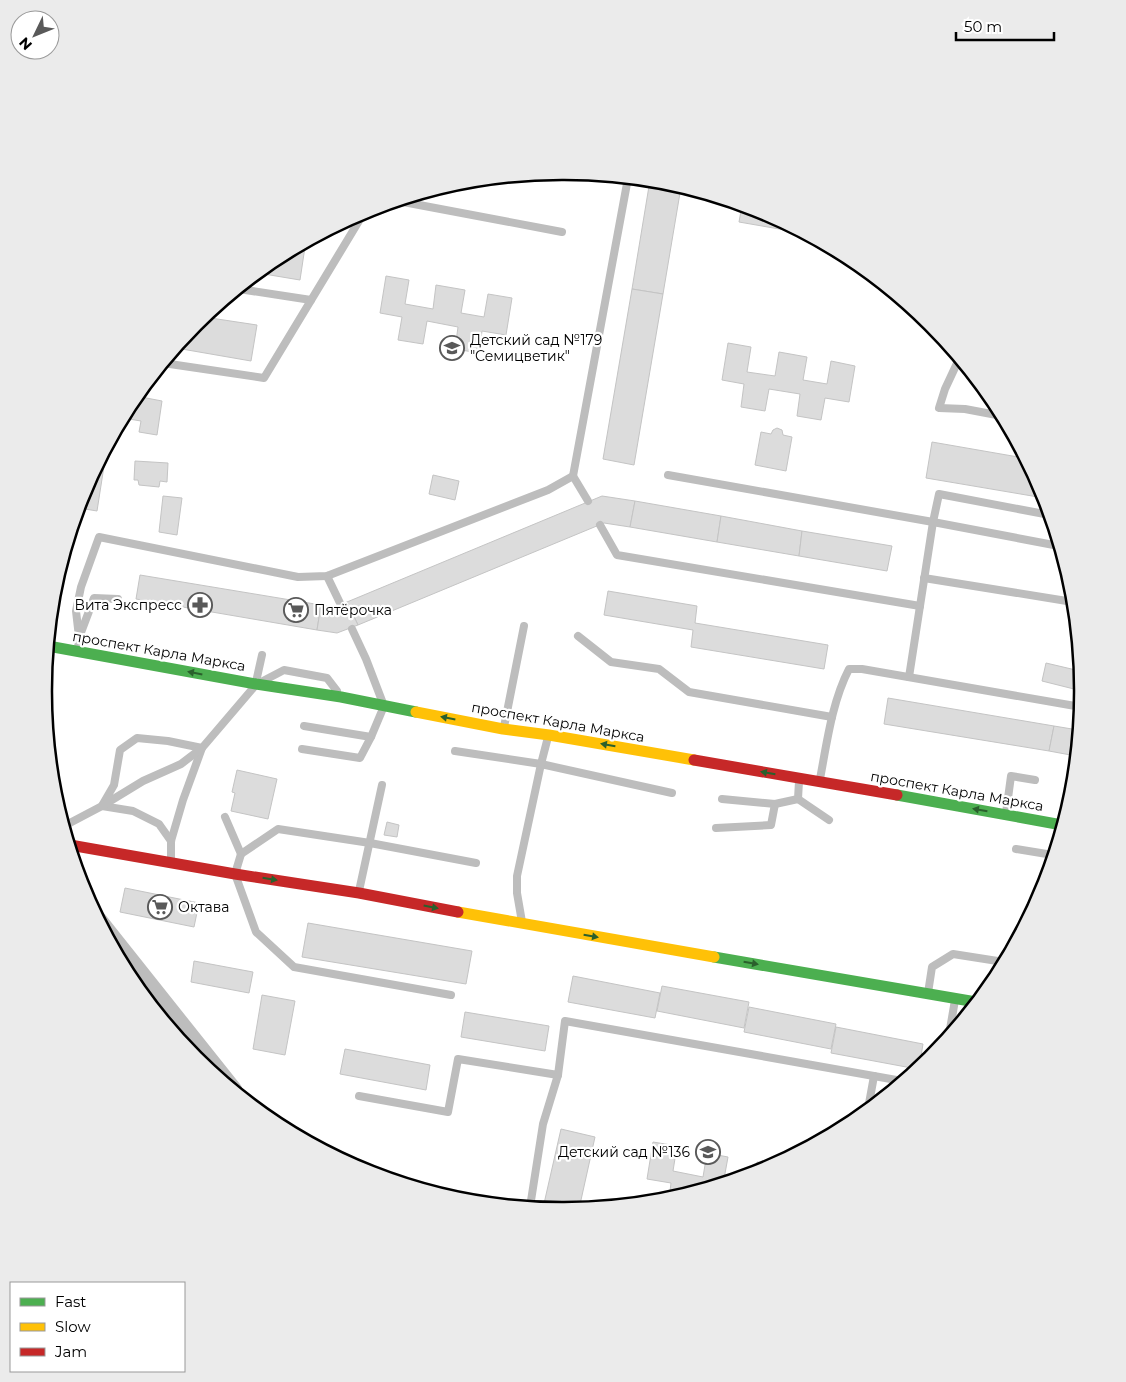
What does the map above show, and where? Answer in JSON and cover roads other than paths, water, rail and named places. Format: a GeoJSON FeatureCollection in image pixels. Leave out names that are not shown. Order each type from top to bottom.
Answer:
{"type":"FeatureCollection","features":[{"type":"Feature","properties":{"kind":"main road","name":"проспект Карла Маркса"},"geometry":{"type":"LineString","coordinates":[[55,647],[256,684],[341,697],[503,729],[549,735],[799,779],[820,781],[1056,824]]}},
{"type":"Feature","properties":{"kind":"main road"},"geometry":{"type":"LineString","coordinates":[[77,846],[235,874],[359,893],[522,924],[969,1001]]}},
{"type":"Feature","properties":{"kind":"street"},"geometry":{"type":"LineString","coordinates":[[123,949],[214,1063]]}},
{"type":"Feature","properties":{"kind":"lane"},"geometry":{"type":"LineString","coordinates":[[588,501],[573,476],[627,185]]}},
{"type":"Feature","properties":{"kind":"lane"},"geometry":{"type":"LineString","coordinates":[[413,204],[562,232]]}},
{"type":"Feature","properties":{"kind":"lane"},"geometry":{"type":"LineString","coordinates":[[171,364],[264,378],[358,224]]}},
{"type":"Feature","properties":{"kind":"lane"},"geometry":{"type":"LineString","coordinates":[[247,290],[311,300]]}},
{"type":"Feature","properties":{"kind":"lane"},"geometry":{"type":"LineString","coordinates":[[956,365],[939,408],[965,409],[991,414]]}},
{"type":"Feature","properties":{"kind":"lane"},"geometry":{"type":"LineString","coordinates":[[668,475],[1051,545]]}},
{"type":"Feature","properties":{"kind":"lane"},"geometry":{"type":"LineString","coordinates":[[78,651],[79,637],[76,611],[81,587],[99,537],[298,576],[327,576],[548,490],[573,476]]}},
{"type":"Feature","properties":{"kind":"lane"},"geometry":{"type":"LineString","coordinates":[[908,677],[939,494],[1041,513]]}},
{"type":"Feature","properties":{"kind":"lane"},"geometry":{"type":"LineString","coordinates":[[600,525],[617,555],[920,606]]}},
{"type":"Feature","properties":{"kind":"lane"},"geometry":{"type":"LineString","coordinates":[[327,576],[340,603]]}},
{"type":"Feature","properties":{"kind":"lane"},"geometry":{"type":"LineString","coordinates":[[924,578],[1065,601]]}},
{"type":"Feature","properties":{"kind":"lane"},"geometry":{"type":"LineString","coordinates":[[79,637],[94,598],[118,599]]}},
{"type":"Feature","properties":{"kind":"lane"},"geometry":{"type":"LineString","coordinates":[[503,729],[524,626]]}},
{"type":"Feature","properties":{"kind":"lane"},"geometry":{"type":"LineString","coordinates":[[302,749],[360,758],[384,706],[352,629]]}},
{"type":"Feature","properties":{"kind":"lane"},"geometry":{"type":"LineString","coordinates":[[578,636],[611,662],[659,670],[690,692],[832,717]]}},
{"type":"Feature","properties":{"kind":"lane"},"geometry":{"type":"LineString","coordinates":[[256,684],[262,655]]}},
{"type":"Feature","properties":{"kind":"lane"},"geometry":{"type":"LineString","coordinates":[[820,781],[832,717],[843,680],[849,668],[862,668],[1073,706]]}},
{"type":"Feature","properties":{"kind":"lane"},"geometry":{"type":"LineString","coordinates":[[70,823],[143,781],[181,764],[202,748],[256,684],[284,670],[327,678],[341,697]]}},
{"type":"Feature","properties":{"kind":"lane"},"geometry":{"type":"LineString","coordinates":[[304,726],[371,737]]}},
{"type":"Feature","properties":{"kind":"lane"},"geometry":{"type":"LineString","coordinates":[[522,924],[517,893],[517,876],[549,735]]}},
{"type":"Feature","properties":{"kind":"lane"},"geometry":{"type":"LineString","coordinates":[[102,806],[114,785],[120,750],[138,738],[168,741],[202,748]]}},
{"type":"Feature","properties":{"kind":"lane"},"geometry":{"type":"LineString","coordinates":[[171,863],[171,841],[183,800],[202,748]]}},
{"type":"Feature","properties":{"kind":"lane"},"geometry":{"type":"LineString","coordinates":[[455,752],[541,764],[672,793]]}},
{"type":"Feature","properties":{"kind":"lane"},"geometry":{"type":"LineString","coordinates":[[1006,815],[1011,776],[1035,780]]}},
{"type":"Feature","properties":{"kind":"lane"},"geometry":{"type":"LineString","coordinates":[[798,799],[799,779]]}},
{"type":"Feature","properties":{"kind":"lane"},"geometry":{"type":"LineString","coordinates":[[359,893],[382,785]]}},
{"type":"Feature","properties":{"kind":"lane"},"geometry":{"type":"LineString","coordinates":[[722,799],[775,804],[798,799],[829,820]]}},
{"type":"Feature","properties":{"kind":"lane"},"geometry":{"type":"LineString","coordinates":[[716,828],[771,825],[775,804]]}},
{"type":"Feature","properties":{"kind":"lane"},"geometry":{"type":"LineString","coordinates":[[102,806],[134,811],[159,824],[171,841]]}},
{"type":"Feature","properties":{"kind":"lane"},"geometry":{"type":"LineString","coordinates":[[224,817],[241,854]]}},
{"type":"Feature","properties":{"kind":"lane"},"geometry":{"type":"LineString","coordinates":[[451,995],[294,967],[256,932],[235,874],[241,854],[278,829],[370,843],[476,863]]}},
{"type":"Feature","properties":{"kind":"lane"},"geometry":{"type":"LineString","coordinates":[[1016,849],[1046,854]]}},
{"type":"Feature","properties":{"kind":"lane"},"geometry":{"type":"LineString","coordinates":[[928,994],[932,966],[953,954],[996,961]]}},
{"type":"Feature","properties":{"kind":"lane"},"geometry":{"type":"LineString","coordinates":[[951,1023],[955,998]]}},
{"type":"Feature","properties":{"kind":"lane"},"geometry":{"type":"LineString","coordinates":[[531,1200],[543,1124],[558,1076],[565,1021],[894,1080]]}},
{"type":"Feature","properties":{"kind":"lane"},"geometry":{"type":"LineString","coordinates":[[359,1096],[448,1112],[458,1059],[558,1076]]}},
{"type":"Feature","properties":{"kind":"lane"},"geometry":{"type":"LineString","coordinates":[[870,1099],[874,1076]]}},
{"type":"Feature","properties":{"kind":"place","name":"Детский сад №179 \"Семицветик\""},"geometry":{"type":"Point","coordinates":[452,348]}},
{"type":"Feature","properties":{"kind":"place","name":"Вита Экспресс"},"geometry":{"type":"Point","coordinates":[200,605]}},
{"type":"Feature","properties":{"kind":"place","name":"Пятёрочка"},"geometry":{"type":"Point","coordinates":[296,610]}},
{"type":"Feature","properties":{"kind":"place","name":"Октава"},"geometry":{"type":"Point","coordinates":[160,907]}},
{"type":"Feature","properties":{"kind":"place","name":"Детский сад №136"},"geometry":{"type":"Point","coordinates":[708,1152]}}]}
